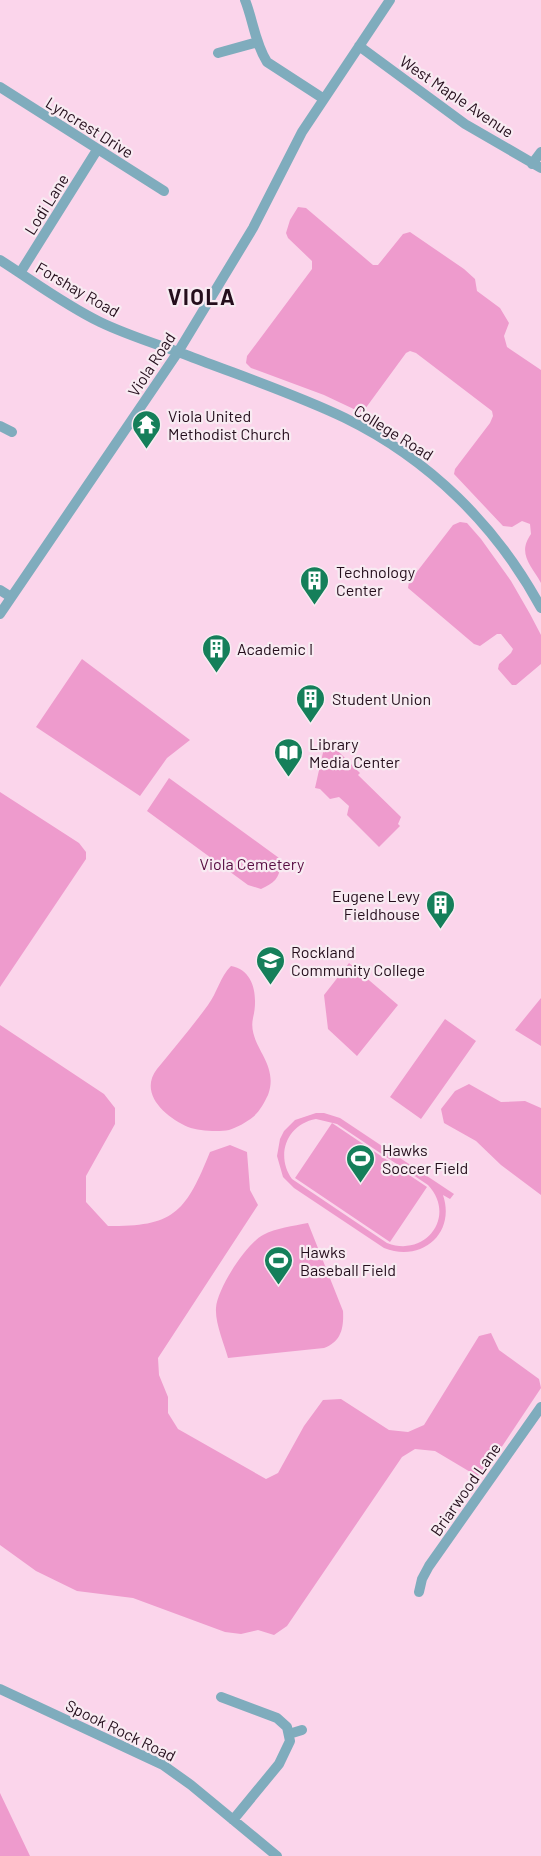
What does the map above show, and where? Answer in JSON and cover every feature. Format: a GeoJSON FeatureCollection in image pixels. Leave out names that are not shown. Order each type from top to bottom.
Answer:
{"type":"FeatureCollection","features":[{"type":"Feature","properties":{"kind":"street"},"geometry":{"type":"LineString","coordinates":[[244,0],[267,62],[324,99]]}},
{"type":"Feature","properties":{"kind":"street","name":"Viola Road"},"geometry":{"type":"LineString","coordinates":[[0,614],[178,352],[253,228],[278,183],[297,140],[390,0]]}},
{"type":"Feature","properties":{"kind":"street"},"geometry":{"type":"LineString","coordinates":[[218,53],[258,42]]}},
{"type":"Feature","properties":{"kind":"street","name":"West Maple Avenue"},"geometry":{"type":"LineString","coordinates":[[359,46],[465,124],[537,166]]}},
{"type":"Feature","properties":{"kind":"street","name":"Lyncrest Drive"},"geometry":{"type":"LineString","coordinates":[[0,87],[164,190]]}},
{"type":"Feature","properties":{"kind":"street","name":"Lodi Lane"},"geometry":{"type":"LineString","coordinates":[[20,273],[98,150]]}},
{"type":"Feature","properties":{"kind":"street"},"geometry":{"type":"LineString","coordinates":[[537,166],[541,152]]}},
{"type":"Feature","properties":{"kind":"street","name":"Forshay Road"},"geometry":{"type":"LineString","coordinates":[[0,260],[101,323],[178,352]]}},
{"type":"Feature","properties":{"kind":"street","name":"College Road"},"geometry":{"type":"LineString","coordinates":[[178,352],[330,411],[401,451],[445,486],[476,516],[514,563],[541,608]]}},
{"type":"Feature","properties":{"kind":"street"},"geometry":{"type":"LineString","coordinates":[[0,426],[12,432]]}},
{"type":"Feature","properties":{"kind":"street"},"geometry":{"type":"LineString","coordinates":[[0,590],[11,597]]}},
{"type":"Feature","properties":{"kind":"street","name":"Briarwood Lane"},"geometry":{"type":"LineString","coordinates":[[419,1592],[422,1579],[429,1566],[541,1407]]}},
{"type":"Feature","properties":{"kind":"street","name":"Spook Rock Road"},"geometry":{"type":"LineString","coordinates":[[0,1689],[163,1765],[191,1785],[277,1856]]}},
{"type":"Feature","properties":{"kind":"street"},"geometry":{"type":"LineString","coordinates":[[221,1697],[277,1718],[287,1727],[290,1741],[279,1764],[233,1820]]}},
{"type":"Feature","properties":{"kind":"street"},"geometry":{"type":"LineString","coordinates":[[289,1734],[302,1730]]}},
{"type":"Feature","properties":{"kind":"green space"},"geometry":{"type":"Polygon","coordinates":[[[298,207],[306,208],[373,265],[378,265],[403,234],[410,232],[475,279],[477,291],[500,308],[509,323],[504,336],[507,347],[541,370],[541,583],[525,554],[527,541],[531,534],[530,524],[522,521],[512,527],[503,526],[454,474],[455,469],[490,423],[493,416],[492,411],[416,353],[410,351],[406,353],[365,409],[360,412],[324,395],[251,368],[246,363],[247,356],[312,269],[312,261],[288,238],[286,233],[290,220],[298,207]]]}},
{"type":"Feature","properties":{"kind":"green space"},"geometry":{"type":"Polygon","coordinates":[[[460,522],[467,523],[481,539],[511,581],[541,635],[541,664],[516,685],[512,685],[498,669],[499,664],[513,649],[501,634],[497,634],[480,646],[474,644],[408,588],[409,582],[453,525],[460,522]]]}},
{"type":"Feature","properties":{"kind":"green space"},"geometry":{"type":"Polygon","coordinates":[[[82,659],[190,740],[167,758],[140,796],[36,727],[82,659]]]}},
{"type":"Feature","properties":{"kind":"green space"},"geometry":{"type":"Polygon","coordinates":[[[324,748],[338,751],[360,773],[358,775],[401,817],[398,824],[400,826],[379,847],[347,815],[349,806],[339,797],[330,799],[320,789],[315,788],[324,748]]]}},
{"type":"Feature","properties":{"kind":"green space","name":"Viola Cemetery"},"geometry":{"type":"Polygon","coordinates":[[[169,778],[279,858],[280,869],[275,881],[261,889],[248,885],[147,811],[169,778]]]}},
{"type":"Feature","properties":{"kind":"green space"},"geometry":{"type":"Polygon","coordinates":[[[0,792],[79,843],[86,852],[86,859],[0,987],[0,792]]]}},
{"type":"Feature","properties":{"kind":"green space"},"geometry":{"type":"Polygon","coordinates":[[[349,963],[398,1005],[357,1056],[328,1029],[324,995],[349,963]]]}},
{"type":"Feature","properties":{"kind":"green space"},"geometry":{"type":"Polygon","coordinates":[[[231,966],[245,973],[253,986],[255,1002],[252,1028],[270,1073],[271,1083],[268,1095],[255,1115],[235,1128],[220,1131],[188,1127],[171,1117],[157,1104],[151,1087],[152,1078],[208,1005],[231,966]]]}},
{"type":"Feature","properties":{"kind":"green space"},"geometry":{"type":"Polygon","coordinates":[[[541,998],[541,1046],[515,1030],[541,998]]]}},
{"type":"Feature","properties":{"kind":"green space"},"geometry":{"type":"Polygon","coordinates":[[[445,1019],[476,1041],[421,1119],[390,1097],[445,1019]]]}},
{"type":"Feature","properties":{"kind":"green space"},"geometry":{"type":"Polygon","coordinates":[[[0,1025],[104,1094],[115,1108],[115,1124],[86,1176],[86,1202],[108,1226],[131,1226],[163,1219],[185,1202],[210,1152],[230,1145],[247,1152],[250,1190],[258,1205],[158,1358],[159,1375],[168,1397],[168,1413],[178,1429],[266,1479],[278,1473],[304,1426],[323,1400],[341,1399],[389,1430],[408,1432],[424,1425],[479,1336],[491,1333],[499,1350],[539,1379],[541,1388],[485,1472],[477,1476],[435,1451],[415,1449],[402,1457],[287,1626],[274,1635],[258,1630],[241,1634],[225,1632],[133,1598],[77,1591],[36,1571],[0,1545],[0,1025]]]}},
{"type":"Feature","properties":{"kind":"green space"},"geometry":{"type":"Polygon","coordinates":[[[469,1084],[501,1102],[525,1101],[541,1108],[541,1195],[501,1165],[476,1141],[444,1123],[441,1109],[455,1091],[469,1084]]]}},
{"type":"Feature","properties":{"kind":"green space"},"geometry":{"type":"Polygon","coordinates":[[[316,1113],[340,1118],[454,1194],[450,1199],[443,1195],[446,1209],[440,1233],[432,1242],[411,1252],[398,1252],[384,1248],[294,1188],[283,1177],[277,1156],[284,1131],[295,1120],[316,1113]],[[316,1119],[306,1122],[291,1134],[284,1151],[284,1160],[292,1179],[387,1243],[401,1246],[414,1245],[425,1239],[433,1231],[438,1221],[439,1209],[436,1197],[428,1185],[337,1124],[316,1119]]]}},
{"type":"Feature","properties":{"kind":"green space","name":"Hawks Soccer Field"},"geometry":{"type":"Polygon","coordinates":[[[332,1123],[427,1187],[390,1242],[295,1178],[332,1123]]]}},
{"type":"Feature","properties":{"kind":"green space","name":"Hawks Baseball Field"},"geometry":{"type":"Polygon","coordinates":[[[308,1223],[343,1311],[342,1329],[338,1338],[324,1348],[228,1358],[216,1314],[221,1290],[227,1279],[241,1257],[263,1235],[308,1223]]]}},
{"type":"Feature","properties":{"kind":"green space"},"geometry":{"type":"Polygon","coordinates":[[[0,1793],[30,1856],[0,1856],[0,1793]]]}},
{"type":"Feature","properties":{"kind":"place","name":"Viola United Methodist Church"},"geometry":{"type":"Point","coordinates":[147,450]}},
{"type":"Feature","properties":{"kind":"place","name":"Technology Center"},"geometry":{"type":"Point","coordinates":[315,606]}},
{"type":"Feature","properties":{"kind":"place","name":"Academic I"},"geometry":{"type":"Point","coordinates":[216,674]}},
{"type":"Feature","properties":{"kind":"place","name":"Student Union"},"geometry":{"type":"Point","coordinates":[311,724]}},
{"type":"Feature","properties":{"kind":"place","name":"Library Media Center"},"geometry":{"type":"Point","coordinates":[288,778]}},
{"type":"Feature","properties":{"kind":"place","name":"Eugene Levy Fieldhouse"},"geometry":{"type":"Point","coordinates":[441,930]}},
{"type":"Feature","properties":{"kind":"place","name":"Rockland Community College"},"geometry":{"type":"Point","coordinates":[270,986]}},
{"type":"Feature","properties":{"kind":"place","name":"Hawks Soccer Field"},"geometry":{"type":"Point","coordinates":[361,1184]}},
{"type":"Feature","properties":{"kind":"place","name":"Hawks Baseball Field"},"geometry":{"type":"Point","coordinates":[279,1286]}},
{"type":"Feature","properties":{"kind":"district","name":"VIOLA"},"geometry":{"type":"Point","coordinates":[202,296]}}]}
